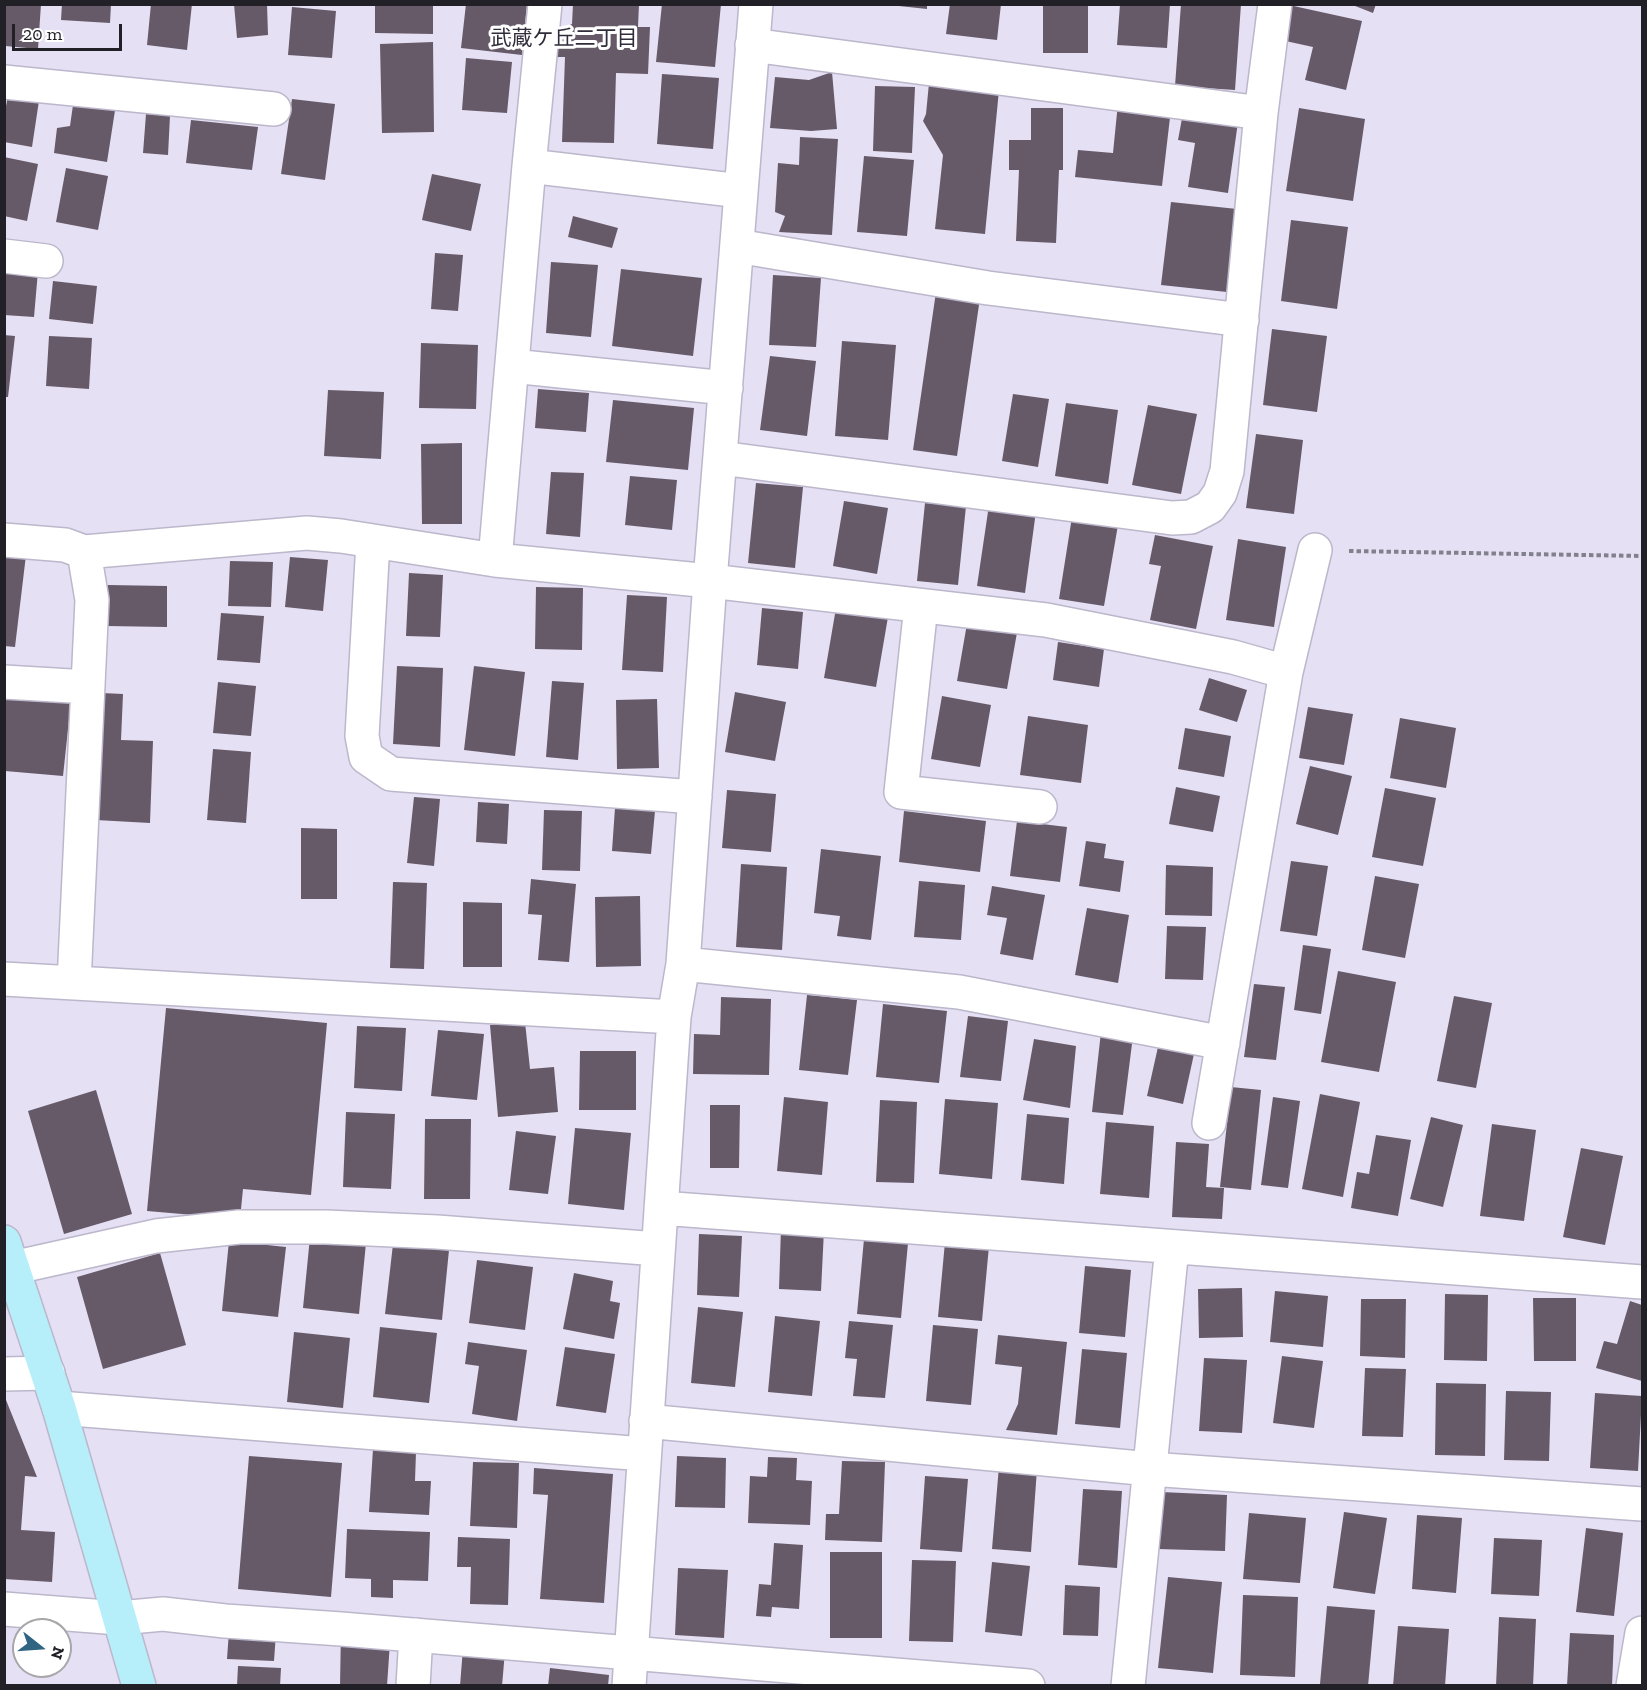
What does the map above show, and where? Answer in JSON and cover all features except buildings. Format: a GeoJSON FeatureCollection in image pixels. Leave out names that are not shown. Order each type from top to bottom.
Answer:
{"type":"FeatureCollection","features":[{"type":"Feature","properties":{"kind":"street"},"geometry":{"type":"LineString","coordinates":[[495,560],[545,4]]}},
{"type":"Feature","properties":{"kind":"street"},"geometry":{"type":"LineString","coordinates":[[629,1686],[674,1017],[683,964],[710,581],[756,4]]}},
{"type":"Feature","properties":{"kind":"street"},"geometry":{"type":"LineString","coordinates":[[721,458],[1172,518],[1191,517],[1210,507],[1220,493],[1227,471],[1261,113],[1275,4]]}},
{"type":"Feature","properties":{"kind":"street"},"geometry":{"type":"LineString","coordinates":[[752,45],[1261,113]]}},
{"type":"Feature","properties":{"kind":"street"},"geometry":{"type":"LineString","coordinates":[[4,82],[274,109]]}},
{"type":"Feature","properties":{"kind":"street"},"geometry":{"type":"LineString","coordinates":[[529,166],[741,191]]}},
{"type":"Feature","properties":{"kind":"street"},"geometry":{"type":"LineString","coordinates":[[737,246],[988,288],[1242,320]]}},
{"type":"Feature","properties":{"kind":"street"},"geometry":{"type":"LineString","coordinates":[[4,256],[46,261]]}},
{"type":"Feature","properties":{"kind":"street"},"geometry":{"type":"LineString","coordinates":[[512,366],[726,388]]}},
{"type":"Feature","properties":{"kind":"street"},"geometry":{"type":"LineString","coordinates":[[4,540],[65,545],[84,552],[307,533],[341,536],[495,560],[710,581],[1046,620],[1233,657],[1286,672]]}},
{"type":"Feature","properties":{"kind":"street"},"geometry":{"type":"LineString","coordinates":[[373,542],[362,736],[366,757],[391,774],[695,797]]}},
{"type":"Feature","properties":{"kind":"street"},"geometry":{"type":"LineString","coordinates":[[1209,1123],[1286,672],[1315,550]]}},
{"type":"Feature","properties":{"kind":"street"},"geometry":{"type":"LineString","coordinates":[[74,983],[92,600],[84,552]]}},
{"type":"Feature","properties":{"kind":"street"},"geometry":{"type":"LineString","coordinates":[[921,606],[902,792],[1040,807]]}},
{"type":"Feature","properties":{"kind":"street"},"geometry":{"type":"LineString","coordinates":[[4,682],[88,687]]}},
{"type":"Feature","properties":{"kind":"street"},"geometry":{"type":"LineString","coordinates":[[683,964],[959,992],[1223,1043]]}},
{"type":"Feature","properties":{"kind":"street"},"geometry":{"type":"LineString","coordinates":[[4,979],[674,1017]]}},
{"type":"Feature","properties":{"kind":"street"},"geometry":{"type":"LineString","coordinates":[[661,1208],[1642,1282]]}},
{"type":"Feature","properties":{"kind":"street"},"geometry":{"type":"LineString","coordinates":[[139,1686],[59,1408],[8,1255],[239,1227],[326,1227],[426,1232],[658,1250]]}},
{"type":"Feature","properties":{"kind":"street"},"geometry":{"type":"LineString","coordinates":[[1128,1686],[1172,1247]]}},
{"type":"Feature","properties":{"kind":"street"},"geometry":{"type":"LineString","coordinates":[[4,1374],[48,1373]]}},
{"type":"Feature","properties":{"kind":"street"},"geometry":{"type":"LineString","coordinates":[[59,1408],[644,1454]]}},
{"type":"Feature","properties":{"kind":"street"},"geometry":{"type":"LineString","coordinates":[[646,1421],[1150,1469],[1642,1504]]}},
{"type":"Feature","properties":{"kind":"street"},"geometry":{"type":"LineString","coordinates":[[4,1609],[119,1618],[163,1614],[225,1621],[1028,1686]]}},
{"type":"Feature","properties":{"kind":"street"},"geometry":{"type":"LineString","coordinates":[[1633,1686],[1642,1634]]}},
{"type":"Feature","properties":{"kind":"street"},"geometry":{"type":"LineString","coordinates":[[413,1686],[416,1635]]}},
{"type":"Feature","properties":{"kind":"path"},"geometry":{"type":"LineString","coordinates":[[1315,550],[1642,556]]}},
{"type":"Feature","properties":{"kind":"district","name":"武蔵ケ丘二丁目"},"geometry":{"type":"Point","coordinates":[564,39]}}]}
